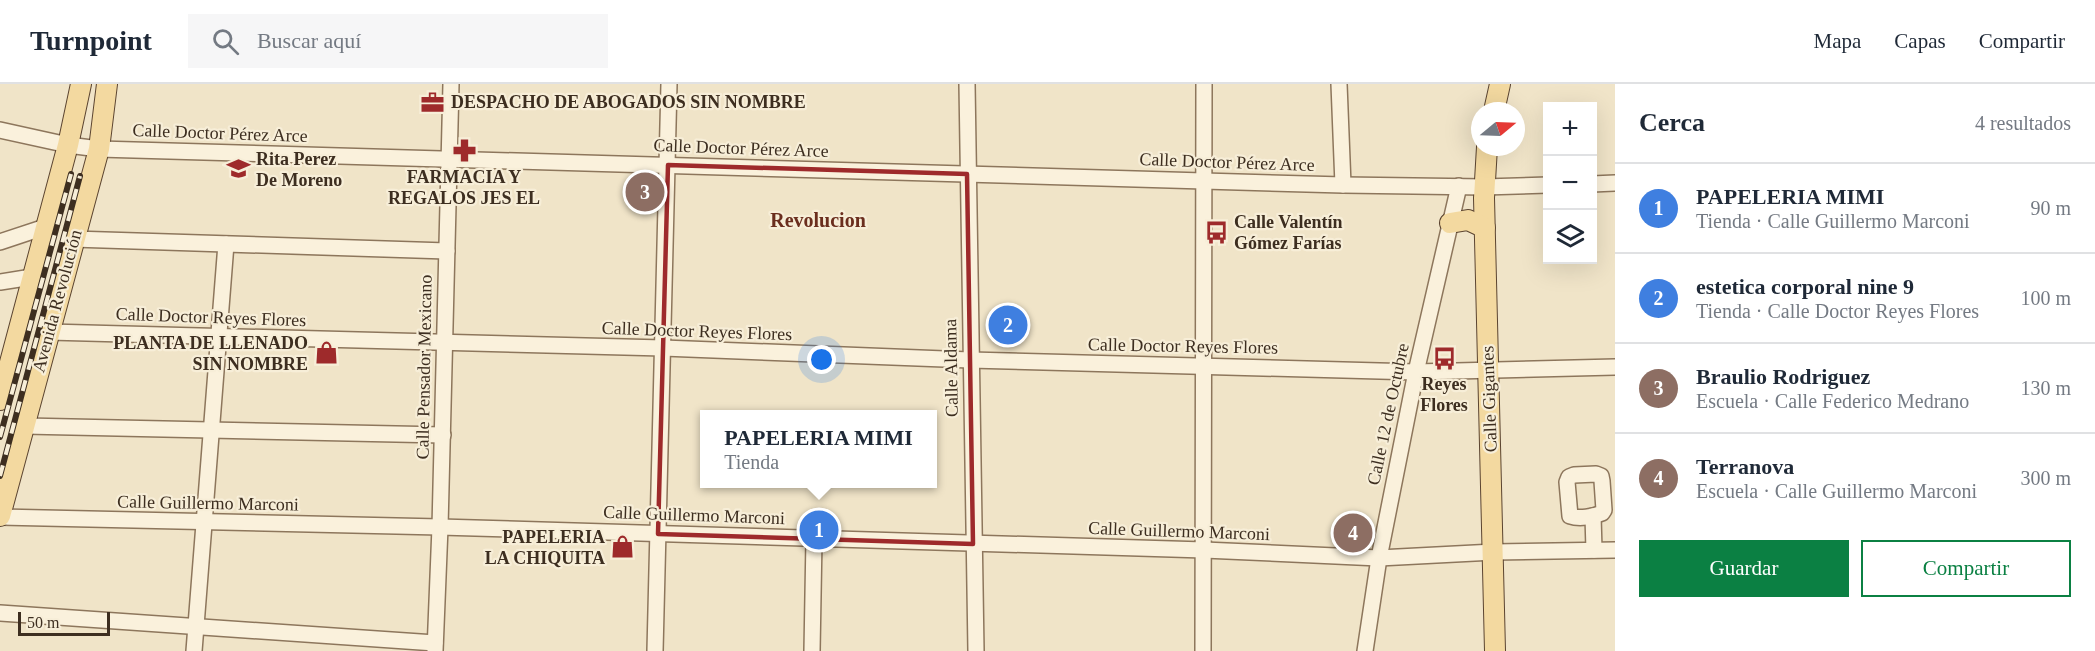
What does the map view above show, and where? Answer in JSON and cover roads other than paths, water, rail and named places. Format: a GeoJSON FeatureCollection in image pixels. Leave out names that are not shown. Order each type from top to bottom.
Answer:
{"type":"FeatureCollection","features":[{"type":"Feature","properties":{"kind":"main road","name":"Avenida Revolución"},"geometry":{"type":"LineString","coordinates":[[0,400],[68,145],[81,84]]}},
{"type":"Feature","properties":{"kind":"main road","name":"Avenida Revolución"},"geometry":{"type":"LineString","coordinates":[[0,517],[99,149],[107,84]]}},
{"type":"Feature","properties":{"kind":"main road"},"geometry":{"type":"LineString","coordinates":[[1496,102],[1500,84]]}},
{"type":"Feature","properties":{"kind":"main road","name":"Calle Gigantes"},"geometry":{"type":"LineString","coordinates":[[1486,156],[1484,187],[1495,651]]}},
{"type":"Feature","properties":{"kind":"main road"},"geometry":{"type":"LineString","coordinates":[[1450,223],[1468,220],[1485,228]]}},
{"type":"Feature","properties":{"kind":"street","name":"Calle Pensador Mexicano"},"geometry":{"type":"LineString","coordinates":[[435,647],[451,84]]}},
{"type":"Feature","properties":{"kind":"street"},"geometry":{"type":"LineString","coordinates":[[655,651],[669,84]]}},
{"type":"Feature","properties":{"kind":"street","name":"Calle Aldama"},"geometry":{"type":"LineString","coordinates":[[967,84],[976,651]]}},
{"type":"Feature","properties":{"kind":"street"},"geometry":{"type":"LineString","coordinates":[[1203,651],[1204,84]]}},
{"type":"Feature","properties":{"kind":"street"},"geometry":{"type":"LineString","coordinates":[[1339,84],[1342,185]]}},
{"type":"Feature","properties":{"kind":"street","name":"Calle Doctor Pérez Arce"},"geometry":{"type":"LineString","coordinates":[[0,130],[68,145],[99,149],[1204,182],[1484,187],[1543,185]]}},
{"type":"Feature","properties":{"kind":"street"},"geometry":{"type":"LineString","coordinates":[[1597,184],[1615,183]]}},
{"type":"Feature","properties":{"kind":"street","name":"Calle 12 de Octubre"},"geometry":{"type":"LineString","coordinates":[[1365,651],[1378,558],[1416,372],[1460,186]]}},
{"type":"Feature","properties":{"kind":"street"},"geometry":{"type":"LineString","coordinates":[[0,242],[45,227]]}},
{"type":"Feature","properties":{"kind":"street"},"geometry":{"type":"LineString","coordinates":[[74,239],[447,251]]}},
{"type":"Feature","properties":{"kind":"street"},"geometry":{"type":"LineString","coordinates":[[194,651],[226,244]]}},
{"type":"Feature","properties":{"kind":"street"},"geometry":{"type":"LineString","coordinates":[[0,282],[32,277]]}},
{"type":"Feature","properties":{"kind":"street","name":"Calle Doctor Reyes Flores"},"geometry":{"type":"LineString","coordinates":[[49,332],[663,348],[970,360],[1416,372],[1615,367]]}},
{"type":"Feature","properties":{"kind":"street"},"geometry":{"type":"LineString","coordinates":[[24,426],[442,435]]}},
{"type":"Feature","properties":{"kind":"street"},"geometry":{"type":"LineString","coordinates":[[1593,516],[1594,550]]}},
{"type":"Feature","properties":{"kind":"street","name":"Calle Guillermo Marconi"},"geometry":{"type":"LineString","coordinates":[[0,517],[440,527],[1204,550],[1378,558],[1494,552],[1615,550]]}},
{"type":"Feature","properties":{"kind":"street"},"geometry":{"type":"LineString","coordinates":[[812,651],[814,539]]}},
{"type":"Feature","properties":{"kind":"street"},"geometry":{"type":"LineString","coordinates":[[0,613],[196,626],[435,647]]}},
{"type":"Feature","properties":{"kind":"railway"},"geometry":{"type":"LineString","coordinates":[[0,437],[71,174]]}},
{"type":"Feature","properties":{"kind":"railway"},"geometry":{"type":"LineString","coordinates":[[0,476],[80,176]]}},
{"type":"Feature","properties":{"kind":"place","name":"DESPACHO DE ABOGADOS SIN NOMBRE"},"geometry":{"type":"Point","coordinates":[433,102]}},
{"type":"Feature","properties":{"kind":"place","name":"FARMACIA Y REGALOS JES EL"},"geometry":{"type":"Point","coordinates":[464,151]}},
{"type":"Feature","properties":{"kind":"place","name":"Rita Perez De Moreno"},"geometry":{"type":"Point","coordinates":[238,169]}},
{"type":"Feature","properties":{"kind":"place","name":"Braulio Rodriguez"},"geometry":{"type":"Point","coordinates":[645,192]}},
{"type":"Feature","properties":{"kind":"place","name":"Calle Valentín Gómez Farías"},"geometry":{"type":"Point","coordinates":[1216,232]}},
{"type":"Feature","properties":{"kind":"place","name":"estetica corporal nine 9"},"geometry":{"type":"Point","coordinates":[1008,325]}},
{"type":"Feature","properties":{"kind":"place","name":"PLANTA DE LLENADO SIN NOMBRE"},"geometry":{"type":"Point","coordinates":[326,353]}},
{"type":"Feature","properties":{"kind":"place","name":"Reyes Flores"},"geometry":{"type":"Point","coordinates":[1444,358]}},
{"type":"Feature","properties":{"kind":"place","name":"PAPELERIA MIMI"},"geometry":{"type":"Point","coordinates":[819,530]}},
{"type":"Feature","properties":{"kind":"place","name":"Terranova"},"geometry":{"type":"Point","coordinates":[1353,533]}},
{"type":"Feature","properties":{"kind":"place","name":"PAPELERIA LA CHIQUITA"},"geometry":{"type":"Point","coordinates":[623,547]}},
{"type":"Feature","properties":{"kind":"district","name":"Revolucion"},"geometry":{"type":"Point","coordinates":[818,220]}}]}
